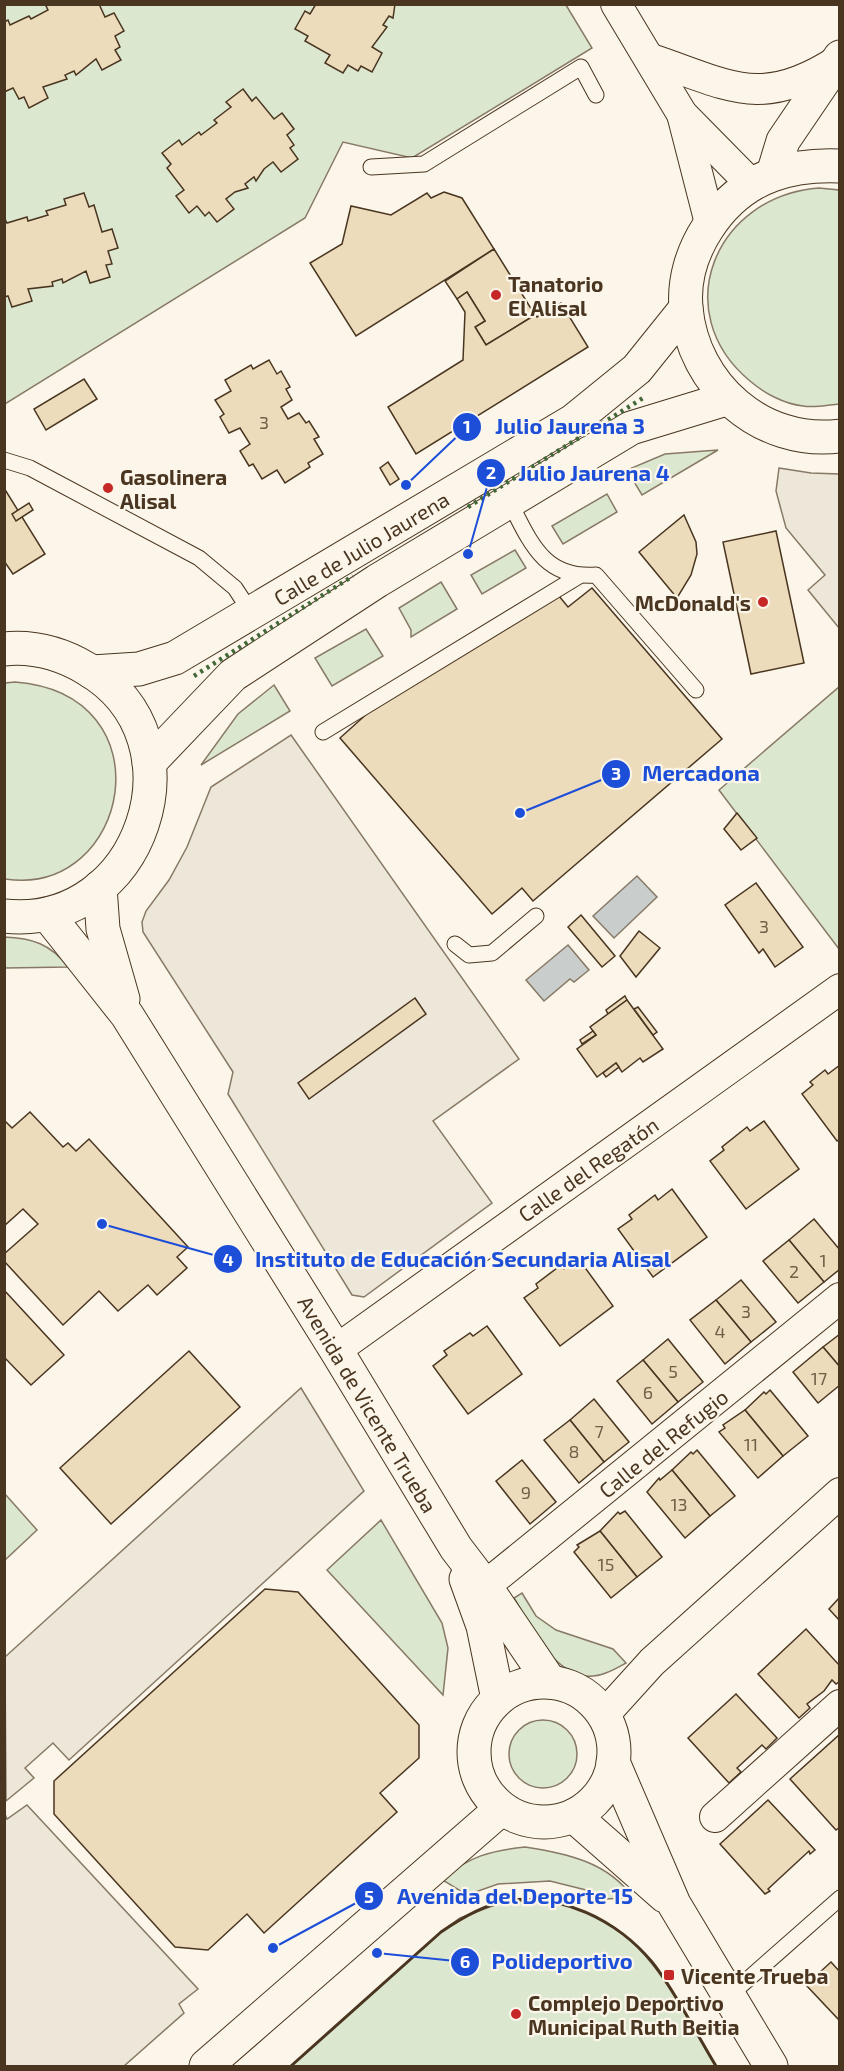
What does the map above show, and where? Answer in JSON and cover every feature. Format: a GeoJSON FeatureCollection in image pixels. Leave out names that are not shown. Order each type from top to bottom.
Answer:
{"type":"FeatureCollection","features":[{"type":"Feature","properties":{"kind":"main road"},"geometry":{"type":"LineString","coordinates":[[762,179],[783,141],[838,59]]}},
{"type":"Feature","properties":{"kind":"main road"},"geometry":{"type":"LineString","coordinates":[[840,166],[813,165],[762,179],[729,201],[710,224],[696,249],[688,278],[686,308],[698,357],[726,399],[760,423],[785,433],[811,437],[840,436]]}},
{"type":"Feature","properties":{"kind":"main road","name":"Calle de Julio Jaurena"},"geometry":{"type":"LineString","coordinates":[[92,672],[139,669],[175,658],[573,421],[636,369],[686,308]]}},
{"type":"Feature","properties":{"kind":"main road","name":"Calle de Julio Jaurena"},"geometry":{"type":"LineString","coordinates":[[149,763],[233,675],[377,581],[631,428],[726,399]]}},
{"type":"Feature","properties":{"kind":"main road"},"geometry":{"type":"LineString","coordinates":[[4,649],[35,649],[55,654],[92,672],[107,683],[130,711],[146,745],[149,763],[148,809],[141,832],[130,854],[100,887],[71,905],[47,914],[4,916]]}},
{"type":"Feature","properties":{"kind":"main road","name":"Avenida de Vicente Trueba"},"geometry":{"type":"LineString","coordinates":[[100,887],[103,929],[127,1016]]}},
{"type":"Feature","properties":{"kind":"main road","name":"Avenida de Vicente Trueba"},"geometry":{"type":"LineString","coordinates":[[47,914],[127,1016],[336,1350],[456,1548],[485,1586],[550,1682]]}},
{"type":"Feature","properties":{"kind":"main road","name":"Avenida de Vicente Trueba"},"geometry":{"type":"LineString","coordinates":[[456,1548],[483,1626],[498,1699]]}},
{"type":"Feature","properties":{"kind":"main road"},"geometry":{"type":"LineString","coordinates":[[613,1762],[606,1784],[596,1800],[574,1816],[555,1821],[521,1819],[501,1809],[483,1788],[475,1766],[474,1748],[479,1724],[498,1699],[513,1689],[534,1683],[550,1682],[576,1690],[593,1702],[604,1715],[611,1733],[613,1762],[674,1904],[771,2067]]}},
{"type":"Feature","properties":{"kind":"main road"},"geometry":{"type":"LineString","coordinates":[[206,2067],[501,1809]]}},
{"type":"Feature","properties":{"kind":"main road"},"geometry":{"type":"LineString","coordinates":[[574,1816],[674,1904]]}},
{"type":"Feature","properties":{"kind":"street"},"geometry":{"type":"LineString","coordinates":[[616,4],[682,114],[710,224]]}},
{"type":"Feature","properties":{"kind":"street"},"geometry":{"type":"LineString","coordinates":[[651,59],[751,90],[772,90],[796,84],[838,59]]}},
{"type":"Feature","properties":{"kind":"street"},"geometry":{"type":"LineString","coordinates":[[682,114],[762,179]]}},
{"type":"Feature","properties":{"kind":"street","name":"Calle del Regatón"},"geometry":{"type":"LineString","coordinates":[[336,1350],[840,989]]}},
{"type":"Feature","properties":{"kind":"street","name":"Calle del Refugio"},"geometry":{"type":"LineString","coordinates":[[485,1586],[840,1298]]}},
{"type":"Feature","properties":{"kind":"street"},"geometry":{"type":"LineString","coordinates":[[604,1715],[652,1662],[840,1493]]}},
{"type":"Feature","properties":{"kind":"street"},"geometry":{"type":"LineString","coordinates":[[715,1817],[840,1705]]}},
{"type":"Feature","properties":{"kind":"lane"},"geometry":{"type":"LineString","coordinates":[[371,167],[424,164],[581,67],[596,96]]}},
{"type":"Feature","properties":{"kind":"lane"},"geometry":{"type":"LineString","coordinates":[[4,460],[30,468],[199,558],[235,588],[252,614]]}},
{"type":"Feature","properties":{"kind":"lane"},"geometry":{"type":"LineString","coordinates":[[509,501],[544,562],[579,576],[596,575],[696,690]]}},
{"type":"Feature","properties":{"kind":"lane"},"geometry":{"type":"LineString","coordinates":[[322,732],[579,576]]}},
{"type":"Feature","properties":{"kind":"lane"},"geometry":{"type":"LineString","coordinates":[[455,944],[469,955],[492,953],[536,916]]}},
{"type":"Feature","properties":{"kind":"lane"},"geometry":{"type":"LineString","coordinates":[[729,1996],[840,1898]]}},
{"type":"Feature","properties":{"kind":"green space"},"geometry":{"type":"Polygon","coordinates":[[[4,5],[566,5],[592,48],[412,158],[343,142],[305,218],[5,404],[4,5]]]}},
{"type":"Feature","properties":{"kind":"green space"},"geometry":{"type":"Polygon","coordinates":[[[819,188],[839,190],[839,404],[807,407],[782,400],[762,390],[750,381],[725,353],[711,323],[708,292],[714,262],[730,234],[753,212],[783,196],[819,188]]]}},
{"type":"Feature","properties":{"kind":"green space"},"geometry":{"type":"Polygon","coordinates":[[[718,450],[642,495],[627,470],[665,454],[718,450]]]}},
{"type":"Feature","properties":{"kind":"green space"},"geometry":{"type":"Polygon","coordinates":[[[607,494],[617,512],[563,544],[552,526],[607,494]]]}},
{"type":"Feature","properties":{"kind":"green space"},"geometry":{"type":"Polygon","coordinates":[[[515,550],[526,568],[482,594],[471,575],[515,550]]]}},
{"type":"Feature","properties":{"kind":"green space"},"geometry":{"type":"Polygon","coordinates":[[[441,582],[457,609],[411,637],[411,630],[399,608],[441,582]]]}},
{"type":"Feature","properties":{"kind":"green space"},"geometry":{"type":"Polygon","coordinates":[[[366,629],[383,656],[332,686],[315,658],[366,629]]]}},
{"type":"Feature","properties":{"kind":"green space"},"geometry":{"type":"Polygon","coordinates":[[[15,682],[64,695],[96,721],[113,755],[115,792],[104,828],[81,858],[48,876],[5,879],[5,683],[15,682]]]}},
{"type":"Feature","properties":{"kind":"green space"},"geometry":{"type":"Polygon","coordinates":[[[274,685],[290,711],[201,765],[238,714],[274,685]]]}},
{"type":"Feature","properties":{"kind":"green space"},"geometry":{"type":"Polygon","coordinates":[[[839,687],[839,949],[719,790],[839,687]]]}},
{"type":"Feature","properties":{"kind":"green space"},"geometry":{"type":"Polygon","coordinates":[[[4,937],[40,944],[55,953],[68,967],[5,968],[4,937]]]}},
{"type":"Feature","properties":{"kind":"green space"},"geometry":{"type":"Polygon","coordinates":[[[5,1494],[37,1530],[5,1560],[5,1494]]]}},
{"type":"Feature","properties":{"kind":"green space"},"geometry":{"type":"Polygon","coordinates":[[[381,1520],[442,1623],[448,1648],[443,1695],[327,1570],[381,1520]]]}},
{"type":"Feature","properties":{"kind":"green space"},"geometry":{"type":"Polygon","coordinates":[[[522,1593],[536,1616],[556,1630],[613,1649],[626,1663],[597,1676],[586,1676],[562,1666],[543,1646],[514,1598],[522,1593]]]}},
{"type":"Feature","properties":{"kind":"green space"},"geometry":{"type":"Polygon","coordinates":[[[543,1720],[556,1723],[567,1730],[574,1741],[577,1754],[574,1767],[567,1778],[556,1785],[543,1788],[530,1785],[519,1778],[512,1767],[509,1754],[512,1741],[519,1730],[530,1723],[543,1720]]]}},
{"type":"Feature","properties":{"kind":"green space"},"geometry":{"type":"Polygon","coordinates":[[[525,1847],[555,1852],[585,1861],[612,1876],[633,1898],[603,1899],[586,1890],[550,1881],[498,1884],[467,1895],[441,1879],[481,1856],[501,1850],[525,1847]]]}},
{"type":"Feature","properties":{"kind":"green space","name":"Complejo Deportivo Municipal Ruth Beitia"},"geometry":{"type":"Polygon","coordinates":[[[506,1901],[541,1901],[562,1904],[590,1913],[615,1928],[636,1946],[655,1968],[716,2066],[291,2066],[441,1932],[460,1918],[506,1901]]]}},
{"type":"Feature","properties":{"kind":"shaded area"},"geometry":{"type":"Polygon","coordinates":[[[779,468],[839,474],[839,628],[808,590],[825,575],[786,528],[776,491],[779,468]]]}},
{"type":"Feature","properties":{"kind":"shaded area"},"geometry":{"type":"Polygon","coordinates":[[[291,735],[519,1059],[433,1121],[492,1203],[364,1297],[352,1295],[228,1094],[233,1072],[143,932],[142,922],[146,911],[169,880],[187,847],[211,787],[291,735]]]}},
{"type":"Feature","properties":{"kind":"shaded area"},"geometry":{"type":"Polygon","coordinates":[[[637,876],[657,897],[614,938],[593,916],[637,876]]]}},
{"type":"Feature","properties":{"kind":"shaded area"},"geometry":{"type":"Polygon","coordinates":[[[568,945],[589,970],[574,982],[570,979],[544,1001],[526,980],[568,945]]]}},
{"type":"Feature","properties":{"kind":"shaded area"},"geometry":{"type":"Polygon","coordinates":[[[301,1388],[364,1491],[69,1760],[53,1743],[25,1768],[34,1778],[6,1801],[5,1657],[301,1388]]]}},
{"type":"Feature","properties":{"kind":"shaded area"},"geometry":{"type":"Polygon","coordinates":[[[27,1805],[198,1989],[179,2004],[184,2013],[124,2066],[5,2066],[5,1814],[7,1819],[27,1805]]]}},
{"type":"Feature","properties":{"kind":"building"},"geometry":{"type":"Polygon","coordinates":[[[50,4],[99,4],[105,17],[114,13],[124,31],[115,36],[120,47],[115,50],[121,60],[102,70],[96,59],[76,75],[74,71],[65,75],[67,79],[43,87],[48,98],[29,108],[24,97],[19,99],[13,88],[4,92],[4,22],[8,20],[10,25],[29,16],[31,19],[48,10],[46,6],[50,4]]]}},
{"type":"Feature","properties":{"kind":"building"},"geometry":{"type":"Polygon","coordinates":[[[316,4],[395,4],[393,18],[389,16],[383,25],[387,27],[372,47],[382,53],[372,72],[361,66],[358,71],[348,65],[343,73],[325,63],[330,55],[305,41],[308,36],[295,29],[305,11],[310,14],[316,4]]]}},
{"type":"Feature","properties":{"kind":"building"},"geometry":{"type":"Polygon","coordinates":[[[243,89],[252,101],[256,97],[274,119],[282,113],[294,129],[287,135],[294,145],[290,148],[298,159],[281,172],[273,162],[264,169],[256,181],[254,177],[245,184],[248,188],[235,192],[226,199],[234,209],[217,222],[209,212],[205,216],[197,206],[189,213],[176,196],[184,190],[167,168],[171,164],[162,153],[179,140],[182,145],[199,132],[201,135],[217,123],[214,120],[231,107],[226,102],[243,89]]]}},
{"type":"Feature","properties":{"kind":"building"},"geometry":{"type":"Polygon","coordinates":[[[444,192],[462,198],[494,249],[356,336],[310,263],[342,244],[351,206],[391,215],[427,193],[431,198],[444,192]]]}},
{"type":"Feature","properties":{"kind":"building"},"geometry":{"type":"Polygon","coordinates":[[[84,193],[89,207],[94,205],[102,232],[112,229],[118,248],[108,251],[112,264],[106,265],[110,277],[90,283],[86,271],[63,283],[62,279],[52,282],[53,286],[28,289],[32,301],[12,307],[8,296],[4,297],[4,217],[7,223],[27,217],[28,221],[48,215],[46,211],[66,205],[64,199],[84,193]]]}},
{"type":"Feature","properties":{"kind":"building","name":"Tanatorio El Alisal"},"geometry":{"type":"Polygon","coordinates":[[[494,249],[535,315],[486,345],[475,327],[485,321],[467,292],[457,299],[445,281],[494,249]]]}},
{"type":"Feature","properties":{"kind":"building"},"geometry":{"type":"Polygon","coordinates":[[[467,292],[485,321],[475,327],[486,345],[535,315],[537,317],[561,303],[588,347],[416,454],[388,407],[463,360],[465,312],[457,299],[467,292]]]}},
{"type":"Feature","properties":{"kind":"building"},"geometry":{"type":"Polygon","coordinates":[[[269,360],[277,374],[281,371],[290,387],[286,389],[292,400],[281,407],[288,419],[299,413],[306,423],[309,421],[319,437],[314,439],[323,454],[308,463],[310,467],[285,483],[277,470],[262,479],[253,464],[249,466],[240,451],[250,444],[240,428],[229,433],[220,417],[224,414],[215,400],[231,391],[225,380],[251,365],[253,369],[269,360]]]}},
{"type":"Feature","properties":{"kind":"building"},"geometry":{"type":"Polygon","coordinates":[[[84,379],[97,399],[46,430],[34,409],[84,379]]]}},
{"type":"Feature","properties":{"kind":"building"},"geometry":{"type":"Polygon","coordinates":[[[388,462],[399,479],[390,485],[380,468],[388,462]]]}},
{"type":"Feature","properties":{"kind":"building"},"geometry":{"type":"Polygon","coordinates":[[[4,488],[45,554],[13,574],[4,561],[4,488]]]}},
{"type":"Feature","properties":{"kind":"building"},"geometry":{"type":"Polygon","coordinates":[[[29,503],[33,510],[16,521],[12,514],[29,503]]]}},
{"type":"Feature","properties":{"kind":"building"},"geometry":{"type":"Polygon","coordinates":[[[684,515],[696,542],[697,554],[691,575],[677,598],[639,552],[684,515]]]}},
{"type":"Feature","properties":{"kind":"building","name":"McDonald's"},"geometry":{"type":"Polygon","coordinates":[[[776,531],[804,663],[751,674],[723,542],[776,531]]]}},
{"type":"Feature","properties":{"kind":"building"},"geometry":{"type":"Polygon","coordinates":[[[592,588],[722,739],[533,901],[522,888],[492,914],[340,738],[370,711],[559,596],[568,607],[592,588]]]}},
{"type":"Feature","properties":{"kind":"building"},"geometry":{"type":"Polygon","coordinates":[[[737,813],[757,838],[741,850],[724,829],[737,813]]]}},
{"type":"Feature","properties":{"kind":"building"},"geometry":{"type":"Polygon","coordinates":[[[756,883],[803,947],[775,967],[763,949],[759,953],[725,905],[756,883]]]}},
{"type":"Feature","properties":{"kind":"building"},"geometry":{"type":"Polygon","coordinates":[[[581,915],[615,956],[602,967],[568,927],[581,915]]]}},
{"type":"Feature","properties":{"kind":"building"},"geometry":{"type":"Polygon","coordinates":[[[639,931],[660,948],[636,977],[620,956],[639,931]]]}},
{"type":"Feature","properties":{"kind":"building"},"geometry":{"type":"Polygon","coordinates":[[[625,996],[627,1000],[608,1014],[606,1010],[625,996]]]}},
{"type":"Feature","properties":{"kind":"building"},"geometry":{"type":"Polygon","coordinates":[[[415,998],[426,1014],[309,1099],[298,1083],[415,998]]]}},
{"type":"Feature","properties":{"kind":"building"},"geometry":{"type":"Polygon","coordinates":[[[627,1000],[663,1049],[643,1062],[640,1058],[622,1072],[616,1063],[597,1077],[577,1049],[596,1035],[590,1027],[627,1000]]]}},
{"type":"Feature","properties":{"kind":"building"},"geometry":{"type":"Polygon","coordinates":[[[638,1007],[657,1032],[653,1035],[634,1009],[638,1007]]]}},
{"type":"Feature","properties":{"kind":"building"},"geometry":{"type":"Polygon","coordinates":[[[593,1031],[596,1035],[582,1044],[580,1040],[593,1031]]]}},
{"type":"Feature","properties":{"kind":"building"},"geometry":{"type":"Polygon","coordinates":[[[616,1063],[619,1067],[606,1077],[603,1073],[616,1063]]]}},
{"type":"Feature","properties":{"kind":"building"},"geometry":{"type":"Polygon","coordinates":[[[840,1065],[840,1139],[837,1141],[802,1094],[813,1085],[810,1082],[825,1070],[828,1074],[840,1065]]]}},
{"type":"Feature","properties":{"kind":"building"},"geometry":{"type":"Polygon","coordinates":[[[30,1112],[63,1147],[68,1143],[76,1151],[89,1139],[188,1247],[177,1257],[187,1268],[157,1295],[148,1285],[118,1311],[99,1291],[63,1325],[4,1261],[4,1254],[38,1224],[23,1209],[4,1226],[4,1120],[12,1128],[30,1112]]]}},
{"type":"Feature","properties":{"kind":"building"},"geometry":{"type":"Polygon","coordinates":[[[764,1121],[799,1169],[746,1209],[710,1161],[724,1150],[722,1147],[747,1127],[750,1131],[764,1121]]]}},
{"type":"Feature","properties":{"kind":"building"},"geometry":{"type":"Polygon","coordinates":[[[672,1189],[707,1237],[653,1277],[618,1229],[632,1219],[629,1215],[655,1195],[658,1200],[672,1189]]]}},
{"type":"Feature","properties":{"kind":"building"},"geometry":{"type":"Polygon","coordinates":[[[814,1219],[840,1250],[840,1269],[824,1282],[789,1240],[814,1219]]]}},
{"type":"Feature","properties":{"kind":"building"},"geometry":{"type":"Polygon","coordinates":[[[789,1240],[824,1282],[798,1303],[763,1261],[789,1240]]]}},
{"type":"Feature","properties":{"kind":"building"},"geometry":{"type":"Polygon","coordinates":[[[578,1258],[613,1306],[560,1346],[524,1298],[538,1288],[536,1284],[561,1265],[564,1269],[578,1258]]]}},
{"type":"Feature","properties":{"kind":"building"},"geometry":{"type":"Polygon","coordinates":[[[741,1280],[776,1322],[751,1342],[716,1300],[741,1280]]]}},
{"type":"Feature","properties":{"kind":"building"},"geometry":{"type":"Polygon","coordinates":[[[4,1290],[64,1355],[31,1385],[4,1357],[4,1290]]]}},
{"type":"Feature","properties":{"kind":"building"},"geometry":{"type":"Polygon","coordinates":[[[716,1300],[751,1342],[725,1364],[690,1320],[716,1300]]]}},
{"type":"Feature","properties":{"kind":"building"},"geometry":{"type":"Polygon","coordinates":[[[487,1326],[522,1374],[468,1414],[433,1366],[447,1355],[444,1351],[470,1333],[473,1336],[487,1326]]]}},
{"type":"Feature","properties":{"kind":"building"},"geometry":{"type":"Polygon","coordinates":[[[840,1334],[840,1367],[823,1347],[840,1334]]]}},
{"type":"Feature","properties":{"kind":"building"},"geometry":{"type":"Polygon","coordinates":[[[668,1339],[703,1382],[678,1402],[643,1360],[668,1339]]]}},
{"type":"Feature","properties":{"kind":"building"},"geometry":{"type":"Polygon","coordinates":[[[823,1347],[840,1367],[840,1385],[818,1403],[793,1372],[823,1347]]]}},
{"type":"Feature","properties":{"kind":"building"},"geometry":{"type":"Polygon","coordinates":[[[189,1351],[240,1407],[111,1524],[60,1468],[189,1351]]]}},
{"type":"Feature","properties":{"kind":"building"},"geometry":{"type":"Polygon","coordinates":[[[643,1360],[678,1402],[652,1424],[617,1381],[643,1360]]]}},
{"type":"Feature","properties":{"kind":"building"},"geometry":{"type":"Polygon","coordinates":[[[770,1390],[808,1436],[783,1456],[745,1410],[764,1392],[766,1394],[770,1390]]]}},
{"type":"Feature","properties":{"kind":"building"},"geometry":{"type":"Polygon","coordinates":[[[594,1399],[629,1442],[604,1462],[570,1420],[594,1399]]]}},
{"type":"Feature","properties":{"kind":"building"},"geometry":{"type":"Polygon","coordinates":[[[745,1410],[783,1456],[758,1478],[719,1432],[725,1428],[723,1425],[745,1410]]]}},
{"type":"Feature","properties":{"kind":"building"},"geometry":{"type":"Polygon","coordinates":[[[570,1420],[604,1462],[579,1483],[544,1440],[570,1420]]]}},
{"type":"Feature","properties":{"kind":"building"},"geometry":{"type":"Polygon","coordinates":[[[697,1450],[735,1496],[710,1516],[672,1470],[691,1452],[693,1454],[697,1450]]]}},
{"type":"Feature","properties":{"kind":"building"},"geometry":{"type":"Polygon","coordinates":[[[522,1460],[556,1502],[530,1524],[496,1481],[522,1460]]]}},
{"type":"Feature","properties":{"kind":"building"},"geometry":{"type":"Polygon","coordinates":[[[672,1470],[710,1516],[685,1538],[647,1492],[659,1478],[660,1480],[672,1470]]]}},
{"type":"Feature","properties":{"kind":"building"},"geometry":{"type":"Polygon","coordinates":[[[625,1511],[662,1557],[637,1577],[600,1531],[618,1512],[620,1514],[625,1511]]]}},
{"type":"Feature","properties":{"kind":"building"},"geometry":{"type":"Polygon","coordinates":[[[600,1531],[637,1577],[611,1598],[574,1552],[579,1547],[577,1545],[600,1531]]]}},
{"type":"Feature","properties":{"kind":"building"},"geometry":{"type":"Polygon","coordinates":[[[265,1589],[298,1592],[419,1725],[419,1758],[380,1793],[397,1812],[264,1933],[247,1914],[208,1950],[175,1947],[54,1814],[54,1781],[265,1589]]]}},
{"type":"Feature","properties":{"kind":"building"},"geometry":{"type":"Polygon","coordinates":[[[840,1597],[840,1621],[829,1609],[840,1597]]]}},
{"type":"Feature","properties":{"kind":"building"},"geometry":{"type":"Polygon","coordinates":[[[806,1629],[840,1666],[840,1681],[836,1684],[832,1680],[824,1691],[807,1704],[810,1708],[799,1718],[758,1674],[806,1629]]]}},
{"type":"Feature","properties":{"kind":"building"},"geometry":{"type":"Polygon","coordinates":[[[736,1694],[777,1738],[766,1749],[762,1745],[737,1768],[741,1772],[729,1783],[688,1738],[736,1694]]]}},
{"type":"Feature","properties":{"kind":"building"},"geometry":{"type":"Polygon","coordinates":[[[839,1735],[840,1827],[836,1830],[790,1779],[839,1735]]]}},
{"type":"Feature","properties":{"kind":"building"},"geometry":{"type":"Polygon","coordinates":[[[768,1800],[815,1850],[810,1854],[809,1851],[765,1894],[720,1844],[768,1800]]]}},
{"type":"Feature","properties":{"kind":"building"},"geometry":{"type":"Polygon","coordinates":[[[831,1962],[840,1972],[840,2021],[806,1985],[831,1962]]]}},
{"type":"Feature","properties":{"kind":"hedge"},"geometry":{"type":"LineString","coordinates":[[468,507],[643,398]]}},
{"type":"Feature","properties":{"kind":"hedge"},"geometry":{"type":"LineString","coordinates":[[194,676],[353,576]]}},
{"type":"Feature","properties":{"kind":"wall"},"geometry":{"type":"LineString","coordinates":[[291,2066],[441,1932],[480,1909],[506,1901],[526,1899],[547,1901],[586,1913],[605,1922],[638,1947],[669,1985],[716,2066]]}},
{"type":"Feature","properties":{"kind":"place","name":"Tanatorio El Alisal"},"geometry":{"type":"Point","coordinates":[496,295]}},
{"type":"Feature","properties":{"kind":"place","name":"Julio Jaurena 3"},"geometry":{"type":"Point","coordinates":[406,485]}},
{"type":"Feature","properties":{"kind":"place","name":"Gasolinera Alisal"},"geometry":{"type":"Point","coordinates":[108,488]}},
{"type":"Feature","properties":{"kind":"place","name":"Julio Jaurena 4"},"geometry":{"type":"Point","coordinates":[468,554]}},
{"type":"Feature","properties":{"kind":"place","name":"McDonald's"},"geometry":{"type":"Point","coordinates":[763,602]}},
{"type":"Feature","properties":{"kind":"place","name":"Mercadona"},"geometry":{"type":"Point","coordinates":[520,813]}},
{"type":"Feature","properties":{"kind":"place","name":"Instituto de Educación Secundaria Alisal"},"geometry":{"type":"Point","coordinates":[102,1224]}},
{"type":"Feature","properties":{"kind":"place","name":"Avenida del Deporte 15"},"geometry":{"type":"Point","coordinates":[273,1948]}},
{"type":"Feature","properties":{"kind":"place","name":"Polideportivo"},"geometry":{"type":"Point","coordinates":[377,1953]}},
{"type":"Feature","properties":{"kind":"place","name":"Vicente Trueba"},"geometry":{"type":"Point","coordinates":[669,1975]}},
{"type":"Feature","properties":{"kind":"place","name":"Complejo Deportivo Municipal Ruth Beitia"},"geometry":{"type":"Point","coordinates":[516,2014]}}]}
